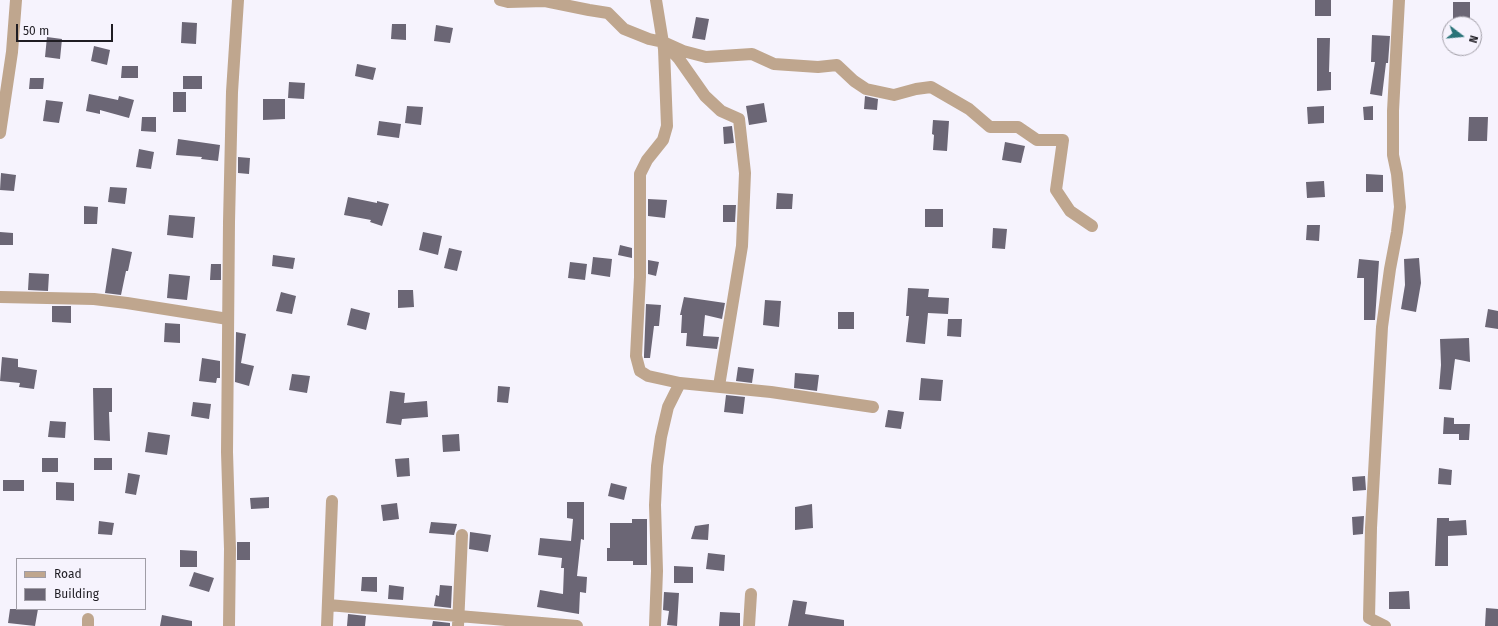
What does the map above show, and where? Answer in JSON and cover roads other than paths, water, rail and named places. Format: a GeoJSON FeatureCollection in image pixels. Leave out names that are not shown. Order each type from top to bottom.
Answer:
{"type":"FeatureCollection","features":[{"type":"Feature","properties":{"kind":"street"},"geometry":{"type":"LineString","coordinates":[[0,133],[12,52],[16,0]]}},
{"type":"Feature","properties":{"kind":"street"},"geometry":{"type":"LineString","coordinates":[[229,626],[230,549],[226,452],[232,92],[238,0]]}},
{"type":"Feature","properties":{"kind":"street"},"geometry":{"type":"LineString","coordinates":[[500,0],[508,2],[545,0],[608,13],[624,29],[649,39],[663,42],[683,51],[706,57],[752,54],[774,64],[818,67],[837,65],[854,81],[866,89],[894,95],[916,89],[931,87],[969,109],[990,128],[1018,127],[1037,140],[1063,140],[1056,190],[1070,210],[1092,226]]}},
{"type":"Feature","properties":{"kind":"street"},"geometry":{"type":"LineString","coordinates":[[656,0],[663,42],[667,94],[667,126],[663,140],[646,160],[640,174],[640,278],[636,356],[640,371],[648,376],[680,383],[771,392],[873,407]]}},
{"type":"Feature","properties":{"kind":"street"},"geometry":{"type":"LineString","coordinates":[[1385,626],[1369,618],[1370,543],[1382,327],[1400,207],[1397,174],[1393,155],[1393,111],[1399,0]]}},
{"type":"Feature","properties":{"kind":"street"},"geometry":{"type":"LineString","coordinates":[[663,42],[679,59],[705,96],[721,111],[739,119],[745,173],[742,246],[719,386]]}},
{"type":"Feature","properties":{"kind":"street"},"geometry":{"type":"LineString","coordinates":[[0,297],[94,299],[228,319]]}},
{"type":"Feature","properties":{"kind":"street"},"geometry":{"type":"LineString","coordinates":[[655,626],[657,571],[655,505],[658,466],[661,437],[668,408],[680,383]]}},
{"type":"Feature","properties":{"kind":"street"},"geometry":{"type":"LineString","coordinates":[[327,626],[332,501]]}},
{"type":"Feature","properties":{"kind":"street"},"geometry":{"type":"LineString","coordinates":[[458,621],[462,535]]}},
{"type":"Feature","properties":{"kind":"street"},"geometry":{"type":"LineString","coordinates":[[749,626],[751,594]]}},
{"type":"Feature","properties":{"kind":"street"},"geometry":{"type":"LineString","coordinates":[[328,606],[458,621],[577,626]]}}]}
